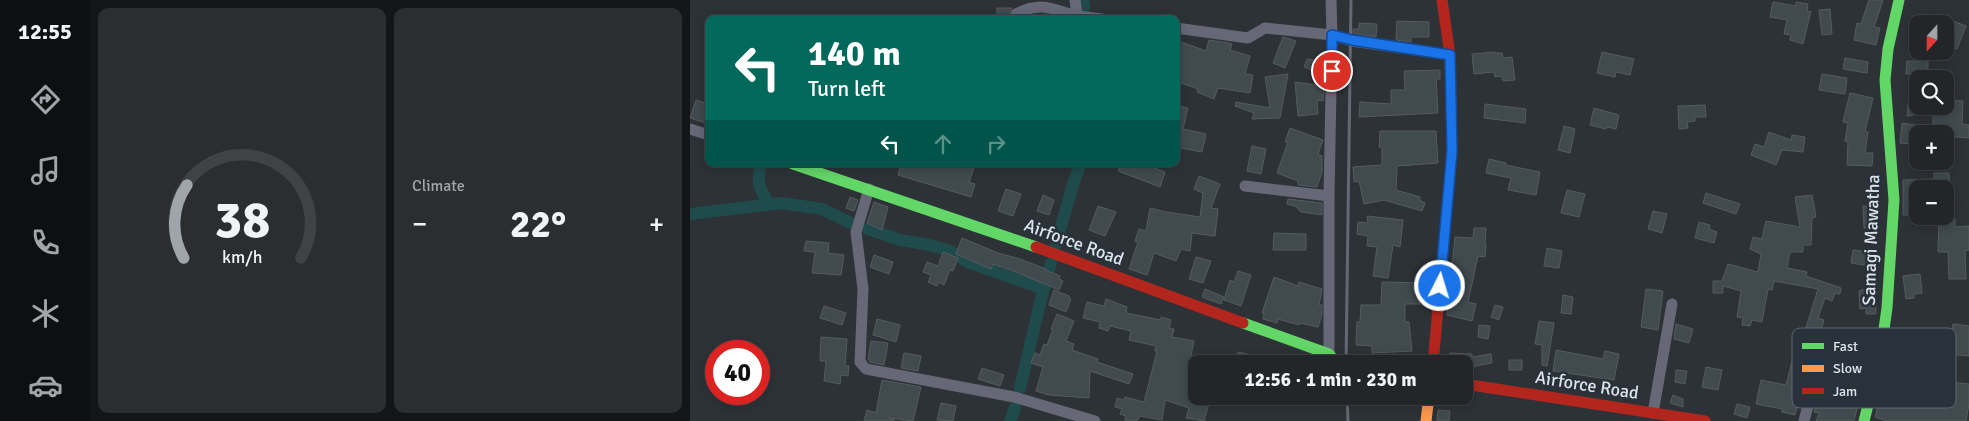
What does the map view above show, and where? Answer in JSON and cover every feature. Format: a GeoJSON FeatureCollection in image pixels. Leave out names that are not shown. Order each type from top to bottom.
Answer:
{"type":"FeatureCollection","features":[{"type":"Feature","properties":{"kind":"street"},"geometry":{"type":"LineString","coordinates":[[1075,0],[1077,15]]}},
{"type":"Feature","properties":{"kind":"street"},"geometry":{"type":"LineString","coordinates":[[1329,354],[1331,0]]}},
{"type":"Feature","properties":{"kind":"street"},"geometry":{"type":"LineString","coordinates":[[1434,355],[1452,151],[1450,55],[1442,0]]}},
{"type":"Feature","properties":{"kind":"street","name":"Samagi Mawatha"},"geometry":{"type":"LineString","coordinates":[[1884,328],[1894,200],[1884,80],[1888,49],[1899,0]]}},
{"type":"Feature","properties":{"kind":"street"},"geometry":{"type":"LineString","coordinates":[[1016,14],[1026,8],[1048,6],[1074,15]]}},
{"type":"Feature","properties":{"kind":"street"},"geometry":{"type":"LineString","coordinates":[[1180,29],[1248,38],[1265,28],[1332,35],[1352,40],[1450,55]]}},
{"type":"Feature","properties":{"kind":"street"},"geometry":{"type":"LineString","coordinates":[[690,129],[705,134]]}},
{"type":"Feature","properties":{"kind":"street","name":"Airforce Road"},"geometry":{"type":"LineString","coordinates":[[802,167],[983,228],[1329,354]]}},
{"type":"Feature","properties":{"kind":"street"},"geometry":{"type":"LineString","coordinates":[[1245,186],[1329,196]]}},
{"type":"Feature","properties":{"kind":"street"},"geometry":{"type":"LineString","coordinates":[[868,190],[856,232],[863,289],[860,362],[866,369],[1014,397],[1095,421]]}},
{"type":"Feature","properties":{"kind":"street"},"geometry":{"type":"LineString","coordinates":[[1653,413],[1672,304]]}},
{"type":"Feature","properties":{"kind":"street","name":"Airforce Road"},"geometry":{"type":"LineString","coordinates":[[1473,388],[1638,416],[1653,413],[1705,421]]}},
{"type":"Feature","properties":{"kind":"street"},"geometry":{"type":"LineString","coordinates":[[1426,421],[1429,405]]}},
{"type":"Feature","properties":{"kind":"street"},"geometry":{"type":"LineString","coordinates":[[1804,421],[1807,408]]}},
{"type":"Feature","properties":{"kind":"street","name":"Samagi Mawatha"},"geometry":{"type":"LineString","coordinates":[[1864,421],[1867,408]]}},
{"type":"Feature","properties":{"kind":"building"},"geometry":{"type":"Polygon","coordinates":[[[1869,0],[1883,0],[1874,27],[1880,28],[1876,45],[1854,40],[1857,23],[1861,24],[1869,0]]]}},
{"type":"Feature","properties":{"kind":"building"},"geometry":{"type":"Polygon","coordinates":[[[1773,2],[1796,6],[1796,2],[1808,4],[1807,12],[1811,11],[1803,44],[1790,40],[1791,35],[1784,34],[1787,20],[1770,17],[1773,2]]]}},
{"type":"Feature","properties":{"kind":"building"},"geometry":{"type":"Polygon","coordinates":[[[997,8],[1012,8],[1009,15],[997,15],[997,8]]]}},
{"type":"Feature","properties":{"kind":"building"},"geometry":{"type":"Polygon","coordinates":[[[1830,9],[1832,34],[1822,35],[1819,10],[1830,9]]]}},
{"type":"Feature","properties":{"kind":"building"},"geometry":{"type":"Polygon","coordinates":[[[1397,21],[1429,22],[1429,37],[1411,37],[1411,42],[1396,40],[1397,21]]]}},
{"type":"Feature","properties":{"kind":"building"},"geometry":{"type":"Polygon","coordinates":[[[1954,21],[1966,26],[1957,49],[1954,48],[1954,21]]]}},
{"type":"Feature","properties":{"kind":"building"},"geometry":{"type":"Polygon","coordinates":[[[1359,23],[1377,24],[1376,37],[1353,33],[1353,29],[1359,29],[1359,23]]]}},
{"type":"Feature","properties":{"kind":"building"},"geometry":{"type":"Polygon","coordinates":[[[1283,37],[1296,41],[1285,68],[1273,63],[1283,37]]]}},
{"type":"Feature","properties":{"kind":"building"},"geometry":{"type":"Polygon","coordinates":[[[1209,40],[1229,43],[1232,44],[1230,50],[1250,56],[1245,74],[1253,75],[1250,93],[1218,88],[1214,99],[1197,92],[1198,89],[1180,82],[1180,41],[1206,51],[1209,40]]]}},
{"type":"Feature","properties":{"kind":"building"},"geometry":{"type":"Polygon","coordinates":[[[1602,52],[1634,59],[1630,75],[1616,72],[1615,77],[1597,73],[1602,52]]]}},
{"type":"Feature","properties":{"kind":"building"},"geometry":{"type":"Polygon","coordinates":[[[1502,53],[1503,58],[1512,57],[1515,80],[1503,81],[1502,76],[1495,77],[1494,72],[1474,74],[1472,54],[1502,53]]]}},
{"type":"Feature","properties":{"kind":"building"},"geometry":{"type":"Polygon","coordinates":[[[1845,58],[1868,62],[1867,73],[1843,69],[1845,58]]]}},
{"type":"Feature","properties":{"kind":"building"},"geometry":{"type":"Polygon","coordinates":[[[1307,59],[1315,60],[1316,72],[1304,67],[1307,59]]]}},
{"type":"Feature","properties":{"kind":"building"},"geometry":{"type":"Polygon","coordinates":[[[1928,60],[1928,70],[1909,70],[1909,74],[1906,74],[1907,61],[1928,60]]]}},
{"type":"Feature","properties":{"kind":"building"},"geometry":{"type":"Polygon","coordinates":[[[1440,70],[1440,79],[1436,79],[1438,113],[1359,117],[1360,102],[1391,104],[1391,90],[1405,90],[1404,71],[1440,70]]]}},
{"type":"Feature","properties":{"kind":"building"},"geometry":{"type":"Polygon","coordinates":[[[1288,74],[1280,118],[1252,119],[1254,113],[1235,106],[1236,102],[1270,108],[1265,77],[1288,74]]]}},
{"type":"Feature","properties":{"kind":"building"},"geometry":{"type":"Polygon","coordinates":[[[1822,74],[1847,78],[1845,94],[1819,90],[1822,74]]]}},
{"type":"Feature","properties":{"kind":"building"},"geometry":{"type":"Polygon","coordinates":[[[1295,82],[1324,86],[1323,101],[1317,100],[1318,114],[1298,116],[1295,82]]]}},
{"type":"Feature","properties":{"kind":"building"},"geometry":{"type":"Polygon","coordinates":[[[1850,93],[1873,98],[1865,131],[1868,132],[1865,153],[1873,153],[1872,166],[1847,165],[1848,142],[1845,141],[1848,123],[1843,122],[1850,93]]]}},
{"type":"Feature","properties":{"kind":"building"},"geometry":{"type":"Polygon","coordinates":[[[1909,96],[1909,115],[1912,115],[1907,116],[1909,96]]]}},
{"type":"Feature","properties":{"kind":"building"},"geometry":{"type":"Polygon","coordinates":[[[696,100],[705,103],[705,123],[690,118],[696,100]]]}},
{"type":"Feature","properties":{"kind":"building"},"geometry":{"type":"Polygon","coordinates":[[[1954,100],[1963,101],[1962,124],[1969,125],[1969,138],[1954,137],[1954,125],[1933,125],[1933,115],[1954,115],[1954,100]]]}},
{"type":"Feature","properties":{"kind":"building"},"geometry":{"type":"Polygon","coordinates":[[[1485,104],[1526,109],[1525,123],[1484,118],[1485,104]]]}},
{"type":"Feature","properties":{"kind":"building"},"geometry":{"type":"Polygon","coordinates":[[[1705,105],[1706,117],[1695,117],[1695,121],[1687,122],[1688,128],[1679,129],[1678,106],[1705,105]]]}},
{"type":"Feature","properties":{"kind":"building"},"geometry":{"type":"Polygon","coordinates":[[[1180,106],[1188,108],[1183,129],[1206,134],[1202,152],[1180,148],[1180,106]]]}},
{"type":"Feature","properties":{"kind":"building"},"geometry":{"type":"Polygon","coordinates":[[[1594,108],[1619,115],[1616,129],[1607,127],[1606,129],[1590,125],[1594,108]]]}},
{"type":"Feature","properties":{"kind":"building"},"geometry":{"type":"Polygon","coordinates":[[[1902,123],[1915,125],[1909,125],[1909,144],[1900,143],[1902,123]]]}},
{"type":"Feature","properties":{"kind":"building"},"geometry":{"type":"Polygon","coordinates":[[[1564,126],[1575,129],[1570,153],[1558,150],[1564,126]]]}},
{"type":"Feature","properties":{"kind":"building"},"geometry":{"type":"Polygon","coordinates":[[[1290,128],[1323,140],[1318,154],[1322,156],[1322,172],[1317,187],[1298,185],[1298,181],[1277,173],[1288,142],[1285,142],[1290,128]]]}},
{"type":"Feature","properties":{"kind":"building"},"geometry":{"type":"Polygon","coordinates":[[[1380,131],[1436,131],[1438,163],[1397,166],[1396,190],[1420,197],[1419,200],[1425,203],[1422,211],[1384,200],[1364,204],[1359,181],[1354,182],[1353,167],[1382,165],[1382,147],[1379,147],[1380,131]]]}},
{"type":"Feature","properties":{"kind":"building"},"geometry":{"type":"Polygon","coordinates":[[[1769,132],[1791,140],[1792,135],[1805,137],[1803,152],[1782,150],[1776,165],[1751,155],[1755,144],[1764,147],[1769,132]]]}},
{"type":"Feature","properties":{"kind":"building"},"geometry":{"type":"Polygon","coordinates":[[[1252,146],[1266,149],[1261,174],[1247,171],[1252,146]]]}},
{"type":"Feature","properties":{"kind":"building"},"geometry":{"type":"Polygon","coordinates":[[[1489,159],[1506,163],[1505,165],[1540,172],[1536,195],[1508,190],[1511,178],[1486,173],[1489,159]]]}},
{"type":"Feature","properties":{"kind":"building"},"geometry":{"type":"Polygon","coordinates":[[[900,167],[970,167],[974,168],[969,182],[975,184],[971,197],[898,175],[900,167]]]}},
{"type":"Feature","properties":{"kind":"building"},"geometry":{"type":"Polygon","coordinates":[[[1120,167],[1152,167],[1165,172],[1160,187],[1118,171],[1120,167]]]}},
{"type":"Feature","properties":{"kind":"building"},"geometry":{"type":"Polygon","coordinates":[[[1934,173],[1949,173],[1949,180],[1909,180],[1909,215],[1903,215],[1903,180],[1934,179],[1934,173]]]}},
{"type":"Feature","properties":{"kind":"building"},"geometry":{"type":"Polygon","coordinates":[[[1199,176],[1220,184],[1211,208],[1218,209],[1215,236],[1192,233],[1190,251],[1181,249],[1176,261],[1154,253],[1147,275],[1129,269],[1138,242],[1135,241],[1139,229],[1146,231],[1150,208],[1200,217],[1203,193],[1194,189],[1199,176]]]}},
{"type":"Feature","properties":{"kind":"building"},"geometry":{"type":"Polygon","coordinates":[[[1006,189],[1021,194],[1013,216],[998,211],[1006,189]]]}},
{"type":"Feature","properties":{"kind":"building"},"geometry":{"type":"Polygon","coordinates":[[[1567,190],[1585,194],[1579,217],[1561,213],[1567,190]]]}},
{"type":"Feature","properties":{"kind":"building"},"geometry":{"type":"Polygon","coordinates":[[[1706,193],[1740,204],[1736,214],[1703,203],[1706,193]]]}},
{"type":"Feature","properties":{"kind":"building"},"geometry":{"type":"Polygon","coordinates":[[[1043,195],[1054,200],[1049,215],[1037,211],[1043,195]]]}},
{"type":"Feature","properties":{"kind":"building"},"geometry":{"type":"Polygon","coordinates":[[[1812,195],[1816,217],[1812,218],[1811,245],[1803,245],[1803,252],[1790,252],[1787,268],[1807,272],[1806,276],[1841,288],[1840,294],[1835,293],[1832,301],[1825,298],[1818,318],[1824,320],[1822,328],[1806,328],[1818,289],[1774,281],[1772,290],[1768,289],[1762,322],[1752,320],[1750,326],[1742,325],[1743,318],[1737,317],[1741,291],[1723,286],[1723,293],[1713,293],[1713,281],[1722,281],[1728,264],[1758,272],[1761,254],[1750,249],[1753,237],[1762,239],[1766,221],[1800,227],[1795,197],[1812,195]]]}},
{"type":"Feature","properties":{"kind":"building"},"geometry":{"type":"Polygon","coordinates":[[[850,197],[858,200],[854,211],[846,208],[850,197]]]}},
{"type":"Feature","properties":{"kind":"building"},"geometry":{"type":"Polygon","coordinates":[[[1288,199],[1322,203],[1322,215],[1301,212],[1295,206],[1287,204],[1288,199]]]}},
{"type":"Feature","properties":{"kind":"building"},"geometry":{"type":"Polygon","coordinates":[[[874,202],[888,207],[882,230],[867,223],[874,202]]]}},
{"type":"Feature","properties":{"kind":"building"},"geometry":{"type":"Polygon","coordinates":[[[1098,206],[1116,212],[1105,236],[1089,230],[1098,206]]]}},
{"type":"Feature","properties":{"kind":"building"},"geometry":{"type":"Polygon","coordinates":[[[1863,206],[1876,206],[1876,227],[1864,228],[1863,206]]]}},
{"type":"Feature","properties":{"kind":"building"},"geometry":{"type":"Polygon","coordinates":[[[1653,211],[1667,214],[1662,233],[1648,229],[1653,211]]]}},
{"type":"Feature","properties":{"kind":"building"},"geometry":{"type":"Polygon","coordinates":[[[1367,216],[1403,220],[1400,247],[1393,245],[1388,278],[1373,276],[1377,247],[1367,246],[1368,236],[1357,234],[1358,222],[1368,223],[1367,216]]]}},
{"type":"Feature","properties":{"kind":"building"},"geometry":{"type":"Polygon","coordinates":[[[1954,219],[1955,227],[1969,226],[1969,250],[1965,251],[1966,279],[1949,279],[1948,252],[1938,252],[1939,225],[1954,225],[1954,219]]]}},
{"type":"Feature","properties":{"kind":"building"},"geometry":{"type":"Polygon","coordinates":[[[1699,222],[1710,225],[1709,229],[1717,232],[1714,243],[1695,238],[1699,222]]]}},
{"type":"Feature","properties":{"kind":"building"},"geometry":{"type":"Polygon","coordinates":[[[1474,228],[1486,228],[1486,244],[1485,257],[1478,256],[1468,302],[1476,304],[1472,321],[1447,315],[1455,237],[1473,238],[1474,228]]]}},
{"type":"Feature","properties":{"kind":"building"},"geometry":{"type":"Polygon","coordinates":[[[1274,233],[1306,234],[1306,250],[1273,250],[1274,233]]]}},
{"type":"Feature","properties":{"kind":"building"},"geometry":{"type":"Polygon","coordinates":[[[962,238],[1060,276],[1059,279],[1063,281],[1059,290],[1011,270],[993,264],[991,269],[956,254],[962,238]]]}},
{"type":"Feature","properties":{"kind":"building"},"geometry":{"type":"Polygon","coordinates":[[[806,241],[829,243],[828,253],[844,255],[841,275],[812,273],[815,252],[804,251],[806,241]]]}},
{"type":"Feature","properties":{"kind":"building"},"geometry":{"type":"Polygon","coordinates":[[[1547,248],[1562,251],[1559,268],[1544,266],[1547,248]]]}},
{"type":"Feature","properties":{"kind":"building"},"geometry":{"type":"Polygon","coordinates":[[[1853,250],[1878,253],[1876,267],[1851,263],[1853,250]]]}},
{"type":"Feature","properties":{"kind":"building"},"geometry":{"type":"Polygon","coordinates":[[[943,252],[958,258],[953,271],[950,270],[944,285],[939,282],[937,286],[928,282],[931,275],[923,272],[927,262],[938,266],[943,252]]]}},
{"type":"Feature","properties":{"kind":"building"},"geometry":{"type":"Polygon","coordinates":[[[874,255],[893,262],[889,274],[870,267],[874,255]]]}},
{"type":"Feature","properties":{"kind":"building"},"geometry":{"type":"Polygon","coordinates":[[[1196,257],[1211,261],[1203,283],[1189,279],[1196,257]]]}},
{"type":"Feature","properties":{"kind":"building"},"geometry":{"type":"Polygon","coordinates":[[[1238,271],[1251,275],[1241,306],[1224,300],[1230,280],[1234,282],[1238,271]]]}},
{"type":"Feature","properties":{"kind":"building"},"geometry":{"type":"Polygon","coordinates":[[[1920,274],[1922,293],[1914,294],[1914,298],[1906,299],[1903,276],[1920,274]]]}},
{"type":"Feature","properties":{"kind":"building"},"geometry":{"type":"Polygon","coordinates":[[[1274,277],[1298,286],[1299,282],[1322,289],[1319,305],[1322,305],[1322,314],[1318,327],[1300,323],[1299,325],[1278,319],[1277,323],[1263,319],[1264,313],[1262,313],[1274,277]]]}},
{"type":"Feature","properties":{"kind":"building"},"geometry":{"type":"Polygon","coordinates":[[[1382,282],[1426,283],[1425,304],[1405,304],[1405,322],[1409,322],[1412,351],[1372,353],[1372,346],[1356,345],[1357,322],[1360,322],[1361,305],[1381,305],[1382,282]]]}},
{"type":"Feature","properties":{"kind":"building"},"geometry":{"type":"Polygon","coordinates":[[[1205,289],[1224,297],[1221,304],[1202,297],[1205,289]]]}},
{"type":"Feature","properties":{"kind":"building"},"geometry":{"type":"Polygon","coordinates":[[[1646,289],[1663,291],[1658,330],[1641,327],[1646,289]]]}},
{"type":"Feature","properties":{"kind":"building"},"geometry":{"type":"Polygon","coordinates":[[[1875,289],[1876,314],[1866,314],[1866,308],[1860,309],[1859,291],[1875,289]]]}},
{"type":"Feature","properties":{"kind":"building"},"geometry":{"type":"Polygon","coordinates":[[[1054,290],[1069,296],[1071,299],[1066,312],[1049,305],[1054,290]]]}},
{"type":"Feature","properties":{"kind":"building"},"geometry":{"type":"Polygon","coordinates":[[[1563,295],[1573,297],[1571,314],[1561,313],[1563,295]]]}},
{"type":"Feature","properties":{"kind":"building"},"geometry":{"type":"Polygon","coordinates":[[[1106,299],[1127,307],[1126,313],[1161,320],[1161,317],[1171,320],[1169,328],[1174,329],[1172,337],[1194,341],[1191,355],[1188,355],[1188,405],[1208,405],[1204,421],[1186,418],[1189,408],[1165,400],[1162,420],[1140,416],[1137,421],[1125,421],[1126,416],[1120,414],[1122,409],[1115,407],[1117,398],[1124,400],[1125,397],[1144,402],[1157,351],[1155,351],[1156,346],[1129,340],[1131,331],[1110,326],[1108,331],[1099,328],[1100,322],[1083,318],[1087,302],[1104,306],[1106,299]]]}},
{"type":"Feature","properties":{"kind":"building"},"geometry":{"type":"Polygon","coordinates":[[[1495,305],[1503,307],[1499,320],[1491,317],[1495,305]]]}},
{"type":"Feature","properties":{"kind":"building"},"geometry":{"type":"Polygon","coordinates":[[[824,306],[846,313],[842,325],[820,318],[824,306]]]}},
{"type":"Feature","properties":{"kind":"building"},"geometry":{"type":"Polygon","coordinates":[[[1057,314],[1074,321],[1066,341],[1074,344],[1072,350],[1098,359],[1097,362],[1133,374],[1129,384],[1090,371],[1089,398],[1049,395],[1036,391],[1043,367],[1031,363],[1035,353],[1040,355],[1044,344],[1047,345],[1057,314]]]}},
{"type":"Feature","properties":{"kind":"building"},"geometry":{"type":"Polygon","coordinates":[[[877,319],[900,325],[896,342],[873,335],[877,319]]]}},
{"type":"Feature","properties":{"kind":"building"},"geometry":{"type":"Polygon","coordinates":[[[1539,321],[1554,323],[1547,366],[1542,365],[1542,345],[1535,344],[1539,321]]]}},
{"type":"Feature","properties":{"kind":"building"},"geometry":{"type":"Polygon","coordinates":[[[1676,324],[1693,329],[1689,343],[1674,339],[1676,324]]]}},
{"type":"Feature","properties":{"kind":"building"},"geometry":{"type":"Polygon","coordinates":[[[1953,324],[1969,326],[1969,356],[1956,355],[1956,328],[1952,328],[1953,324]]]}},
{"type":"Feature","properties":{"kind":"building"},"geometry":{"type":"Polygon","coordinates":[[[1479,325],[1490,326],[1488,339],[1478,337],[1479,325]]]}},
{"type":"Feature","properties":{"kind":"building"},"geometry":{"type":"Polygon","coordinates":[[[821,337],[847,339],[845,366],[849,366],[848,376],[841,375],[840,384],[824,381],[826,361],[820,361],[821,337]]]}},
{"type":"Feature","properties":{"kind":"building"},"geometry":{"type":"Polygon","coordinates":[[[871,341],[888,343],[884,365],[870,362],[868,359],[871,341]]]}},
{"type":"Feature","properties":{"kind":"building"},"geometry":{"type":"Polygon","coordinates":[[[1556,350],[1603,359],[1605,351],[1619,354],[1614,380],[1553,371],[1556,350]]]}},
{"type":"Feature","properties":{"kind":"building"},"geometry":{"type":"Polygon","coordinates":[[[1238,352],[1252,355],[1237,355],[1238,352]]]}},
{"type":"Feature","properties":{"kind":"building"},"geometry":{"type":"Polygon","coordinates":[[[904,353],[921,356],[918,371],[901,368],[904,353]]]}},
{"type":"Feature","properties":{"kind":"building"},"geometry":{"type":"Polygon","coordinates":[[[1450,353],[1472,354],[1472,355],[1450,355],[1450,353]]]}},
{"type":"Feature","properties":{"kind":"building"},"geometry":{"type":"Polygon","coordinates":[[[1491,354],[1492,363],[1473,366],[1473,357],[1491,354]]]}},
{"type":"Feature","properties":{"kind":"building"},"geometry":{"type":"Polygon","coordinates":[[[1509,360],[1522,360],[1522,370],[1509,370],[1509,360]]]}},
{"type":"Feature","properties":{"kind":"building"},"geometry":{"type":"Polygon","coordinates":[[[1792,362],[1792,408],[1797,408],[1795,415],[1782,412],[1782,409],[1756,404],[1761,380],[1786,385],[1792,362]]]}},
{"type":"Feature","properties":{"kind":"building"},"geometry":{"type":"Polygon","coordinates":[[[1706,367],[1722,370],[1718,390],[1702,387],[1706,367]]]}},
{"type":"Feature","properties":{"kind":"building"},"geometry":{"type":"Polygon","coordinates":[[[982,368],[1004,375],[1000,386],[978,379],[982,368]]]}},
{"type":"Feature","properties":{"kind":"building"},"geometry":{"type":"Polygon","coordinates":[[[1676,370],[1687,371],[1685,384],[1675,382],[1676,370]]]}},
{"type":"Feature","properties":{"kind":"building"},"geometry":{"type":"Polygon","coordinates":[[[882,380],[921,387],[913,421],[889,418],[894,419],[894,421],[864,421],[867,410],[876,413],[882,380]]]}},
{"type":"Feature","properties":{"kind":"building"},"geometry":{"type":"Polygon","coordinates":[[[1956,383],[1969,384],[1969,404],[1966,421],[1886,421],[1875,417],[1877,408],[1956,408],[1956,383]]]}},
{"type":"Feature","properties":{"kind":"building"},"geometry":{"type":"Polygon","coordinates":[[[1673,395],[1683,399],[1683,407],[1670,403],[1673,395]]]}},
{"type":"Feature","properties":{"kind":"building"},"geometry":{"type":"Polygon","coordinates":[[[941,403],[956,406],[953,421],[937,420],[941,403]]]}},
{"type":"Feature","properties":{"kind":"building"},"geometry":{"type":"Polygon","coordinates":[[[1737,404],[1750,407],[1747,418],[1734,414],[1737,404]]]}},
{"type":"Feature","properties":{"kind":"building"},"geometry":{"type":"Polygon","coordinates":[[[1815,408],[1857,408],[1854,421],[1816,421],[1819,413],[1814,412],[1815,408]]]}},
{"type":"Feature","properties":{"kind":"building"},"geometry":{"type":"Polygon","coordinates":[[[1438,410],[1450,411],[1449,421],[1437,421],[1438,410]]]}},
{"type":"Feature","properties":{"kind":"waterway"},"geometry":{"type":"LineString","coordinates":[[1083,0],[1084,7]]}},
{"type":"Feature","properties":{"kind":"waterway"},"geometry":{"type":"LineString","coordinates":[[760,167],[759,185],[769,204]]}},
{"type":"Feature","properties":{"kind":"waterway"},"geometry":{"type":"LineString","coordinates":[[1056,244],[1080,167]]}},
{"type":"Feature","properties":{"kind":"waterway"},"geometry":{"type":"LineString","coordinates":[[690,214],[782,203],[822,209],[851,223]]}},
{"type":"Feature","properties":{"kind":"waterway"},"geometry":{"type":"LineString","coordinates":[[868,229],[900,240],[948,250],[968,262],[1044,289]]}},
{"type":"Feature","properties":{"kind":"waterway"},"geometry":{"type":"LineString","coordinates":[[1020,388],[1051,263]]}},
{"type":"Feature","properties":{"kind":"waterway"},"geometry":{"type":"LineString","coordinates":[[1010,421],[1015,408]]}},
{"type":"Feature","properties":{"kind":"railway"},"geometry":{"type":"LineString","coordinates":[[1346,355],[1351,0]]}},
{"type":"Feature","properties":{"kind":"railway"},"geometry":{"type":"LineString","coordinates":[[1347,405],[1348,421]]}},
{"type":"Feature","properties":{"kind":"traffic: fast"},"geometry":{"type":"LineString","coordinates":[[1884,328],[1894,200],[1885,80],[1888,49],[1899,0]]}},
{"type":"Feature","properties":{"kind":"traffic: fast"},"geometry":{"type":"LineString","coordinates":[[802,167],[1036,247]]}},
{"type":"Feature","properties":{"kind":"traffic: fast"},"geometry":{"type":"LineString","coordinates":[[1243,323],[1330,355]]}},
{"type":"Feature","properties":{"kind":"traffic: fast"},"geometry":{"type":"LineString","coordinates":[[1864,421],[1867,408]]}},
{"type":"Feature","properties":{"kind":"traffic: slow"},"geometry":{"type":"LineString","coordinates":[[1426,421],[1428,405]]}},
{"type":"Feature","properties":{"kind":"traffic: jam"},"geometry":{"type":"LineString","coordinates":[[1434,355],[1452,151],[1450,55],[1442,0]]}},
{"type":"Feature","properties":{"kind":"traffic: jam"},"geometry":{"type":"LineString","coordinates":[[1036,247],[1243,323]]}},
{"type":"Feature","properties":{"kind":"traffic: jam"},"geometry":{"type":"LineString","coordinates":[[1473,385],[1705,421]]}},
{"type":"Feature","properties":{"kind":"route"},"geometry":{"type":"LineString","coordinates":[[1332,71],[1332,35],[1352,40],[1450,55],[1452,151],[1440,286]]}}]}
